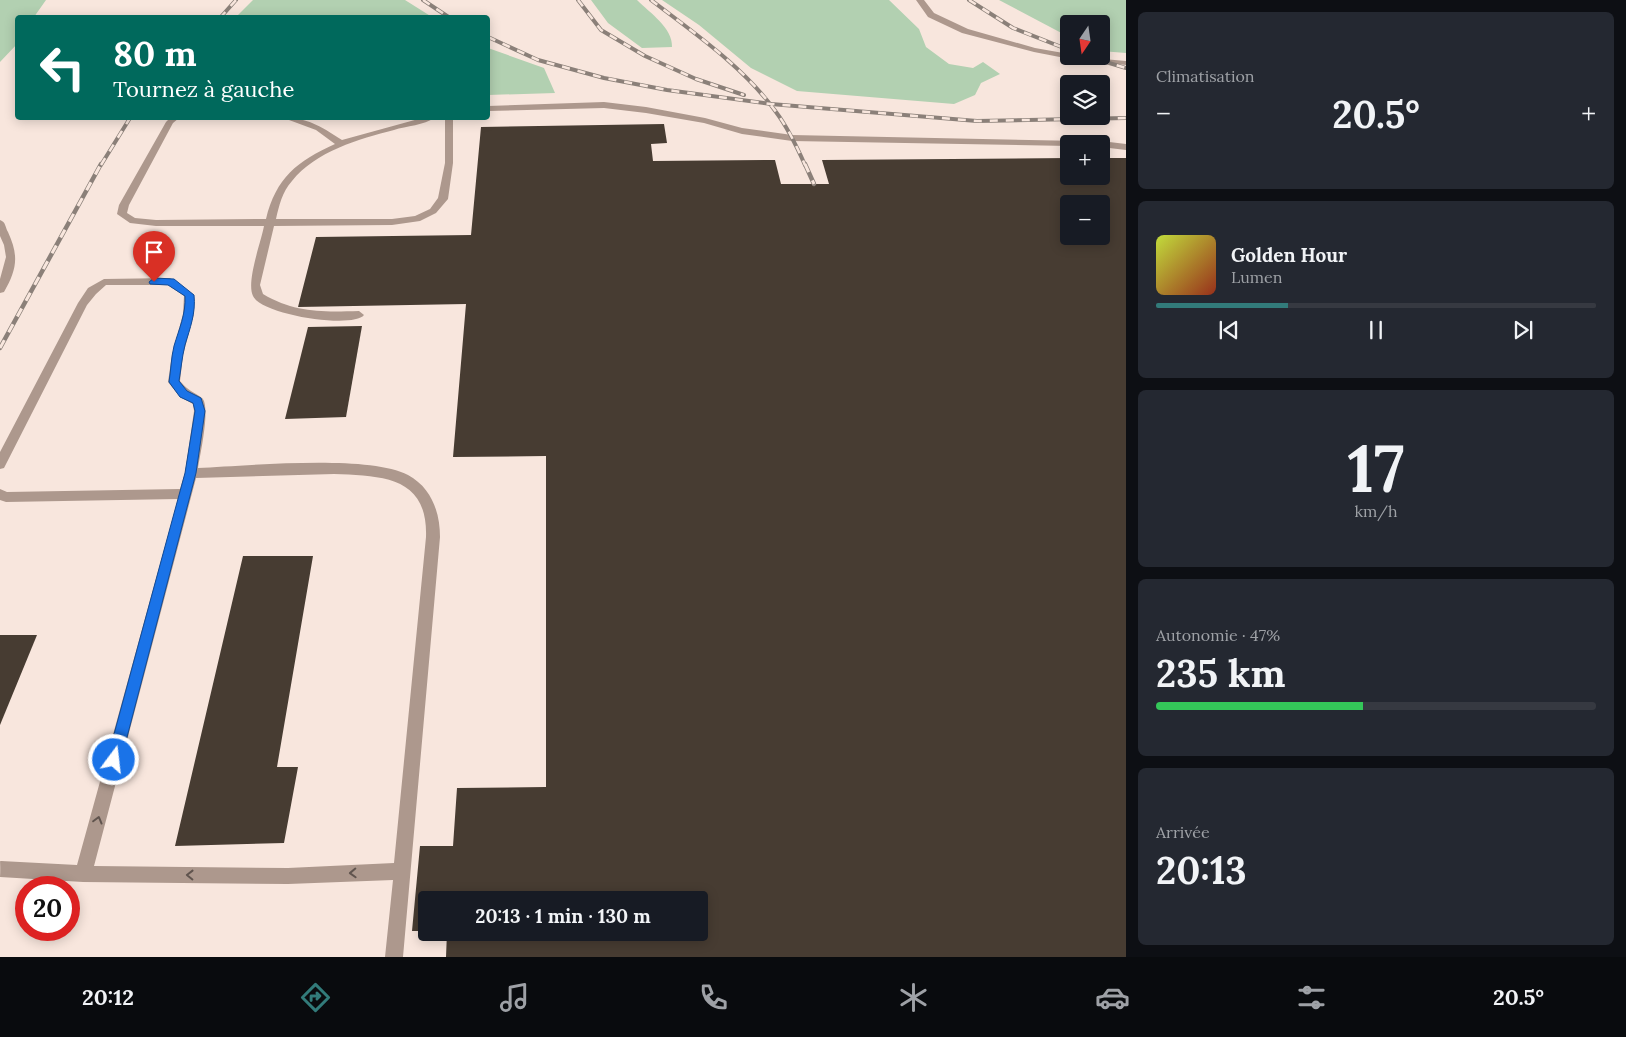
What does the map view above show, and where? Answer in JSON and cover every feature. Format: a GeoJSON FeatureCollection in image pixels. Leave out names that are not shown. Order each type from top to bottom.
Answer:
{"type":"FeatureCollection","features":[{"type":"Feature","properties":{"kind":"street"},"geometry":{"type":"LineString","coordinates":[[920,0],[931,14],[965,31],[1034,50],[1078,58],[1126,63]]}},
{"type":"Feature","properties":{"kind":"street"},"geometry":{"type":"LineString","coordinates":[[490,109],[604,105],[646,110],[705,121],[742,131],[792,138],[1060,144]]}},
{"type":"Feature","properties":{"kind":"street"},"geometry":{"type":"LineString","coordinates":[[172,120],[129,196],[122,214],[132,221],[156,223],[392,222],[417,219],[433,211],[443,199],[447,183],[449,120]]}},
{"type":"Feature","properties":{"kind":"street"},"geometry":{"type":"LineString","coordinates":[[297,120],[319,128],[341,144]]}},
{"type":"Feature","properties":{"kind":"street"},"geometry":{"type":"LineString","coordinates":[[359,315],[323,316],[292,313],[272,306],[258,296],[255,285],[276,197],[285,181],[300,167],[341,144],[351,139],[422,120]]}},
{"type":"Feature","properties":{"kind":"street"},"geometry":{"type":"LineString","coordinates":[[1110,145],[1126,147]]}},
{"type":"Feature","properties":{"kind":"street"},"geometry":{"type":"LineString","coordinates":[[0,223],[1,232],[9,246],[8,274],[0,289]]}},
{"type":"Feature","properties":{"kind":"street"},"geometry":{"type":"LineString","coordinates":[[0,464],[83,303],[92,290],[104,282],[170,282],[189,295],[190,306],[187,324],[179,347],[174,382],[184,394],[198,400],[200,411],[191,473],[83,874]]}},
{"type":"Feature","properties":{"kind":"street"},"geometry":{"type":"LineString","coordinates":[[191,473],[342,469],[378,472],[402,478],[420,492],[432,511],[433,537],[394,957]]}},
{"type":"Feature","properties":{"kind":"street"},"geometry":{"type":"LineString","coordinates":[[0,494],[6,496],[185,494]]}},
{"type":"Feature","properties":{"kind":"street"},"geometry":{"type":"LineString","coordinates":[[0,869],[83,874],[288,876],[402,871]]}},
{"type":"Feature","properties":{"kind":"green space"},"geometry":{"type":"Polygon","coordinates":[[[0,0],[46,0],[35,15],[15,15],[15,46],[0,62],[0,0]]]}},
{"type":"Feature","properties":{"kind":"green space"},"geometry":{"type":"Polygon","coordinates":[[[253,0],[405,0],[429,15],[238,15],[253,0]]]}},
{"type":"Feature","properties":{"kind":"green space"},"geometry":{"type":"Polygon","coordinates":[[[591,0],[637,0],[665,27],[669,33],[672,47],[642,48],[608,23],[591,0]]]}},
{"type":"Feature","properties":{"kind":"green space"},"geometry":{"type":"Polygon","coordinates":[[[662,0],[889,0],[919,29],[926,47],[949,64],[973,68],[983,62],[1000,74],[981,83],[975,95],[954,104],[797,91],[751,68],[699,25],[662,0]]]}},
{"type":"Feature","properties":{"kind":"green space"},"geometry":{"type":"Polygon","coordinates":[[[999,0],[1126,0],[1126,53],[1110,52],[1110,15],[1060,15],[1060,32],[999,0]]]}},
{"type":"Feature","properties":{"kind":"green space"},"geometry":{"type":"Polygon","coordinates":[[[490,49],[544,68],[555,93],[490,95],[490,49]]]}},
{"type":"Feature","properties":{"kind":"building"},"geometry":{"type":"Polygon","coordinates":[[[664,124],[667,143],[651,144],[653,161],[775,160],[781,184],[829,184],[822,160],[1060,158],[1060,185],[1110,185],[1110,158],[1126,158],[1126,957],[446,957],[447,941],[708,941],[708,891],[418,891],[418,931],[412,931],[420,846],[453,846],[457,788],[546,787],[546,456],[453,457],[466,304],[298,307],[316,237],[471,235],[481,127],[664,124]]]}},
{"type":"Feature","properties":{"kind":"building"},"geometry":{"type":"Polygon","coordinates":[[[362,326],[346,417],[285,419],[308,327],[362,326]]]}},
{"type":"Feature","properties":{"kind":"building"},"geometry":{"type":"Polygon","coordinates":[[[243,556],[313,556],[277,767],[298,767],[284,843],[175,846],[243,556]]]}},
{"type":"Feature","properties":{"kind":"building"},"geometry":{"type":"Polygon","coordinates":[[[0,635],[37,635],[0,725],[0,635]]]}},
{"type":"Feature","properties":{"kind":"railway"},"geometry":{"type":"LineString","coordinates":[[223,15],[236,0]]}},
{"type":"Feature","properties":{"kind":"railway"},"geometry":{"type":"LineString","coordinates":[[423,0],[446,15]]}},
{"type":"Feature","properties":{"kind":"railway"},"geometry":{"type":"LineString","coordinates":[[578,0],[601,30],[645,56],[696,79],[744,95]]}},
{"type":"Feature","properties":{"kind":"railway"},"geometry":{"type":"LineString","coordinates":[[651,0],[734,65],[769,104]]}},
{"type":"Feature","properties":{"kind":"railway"},"geometry":{"type":"LineString","coordinates":[[969,0],[1013,28],[1060,46]]}},
{"type":"Feature","properties":{"kind":"railway"},"geometry":{"type":"LineString","coordinates":[[490,38],[538,60],[604,78],[667,90],[769,104]]}},
{"type":"Feature","properties":{"kind":"railway"},"geometry":{"type":"LineString","coordinates":[[1110,63],[1126,68]]}},
{"type":"Feature","properties":{"kind":"railway"},"geometry":{"type":"LineString","coordinates":[[769,104],[977,121],[1126,118]]}},
{"type":"Feature","properties":{"kind":"railway"},"geometry":{"type":"LineString","coordinates":[[769,104],[792,138],[805,165]]}},
{"type":"Feature","properties":{"kind":"railway"},"geometry":{"type":"LineString","coordinates":[[101,165],[129,120]]}},
{"type":"Feature","properties":{"kind":"railway"},"geometry":{"type":"LineString","coordinates":[[0,348],[101,164]]}},
{"type":"Feature","properties":{"kind":"railway"},"geometry":{"type":"LineString","coordinates":[[805,164],[814,184]]}},
{"type":"Feature","properties":{"kind":"route"},"geometry":{"type":"LineString","coordinates":[[114,760],[191,473],[200,411],[198,400],[184,394],[174,382],[179,347],[187,324],[190,306],[189,295],[170,282],[154,282]]}}]}
